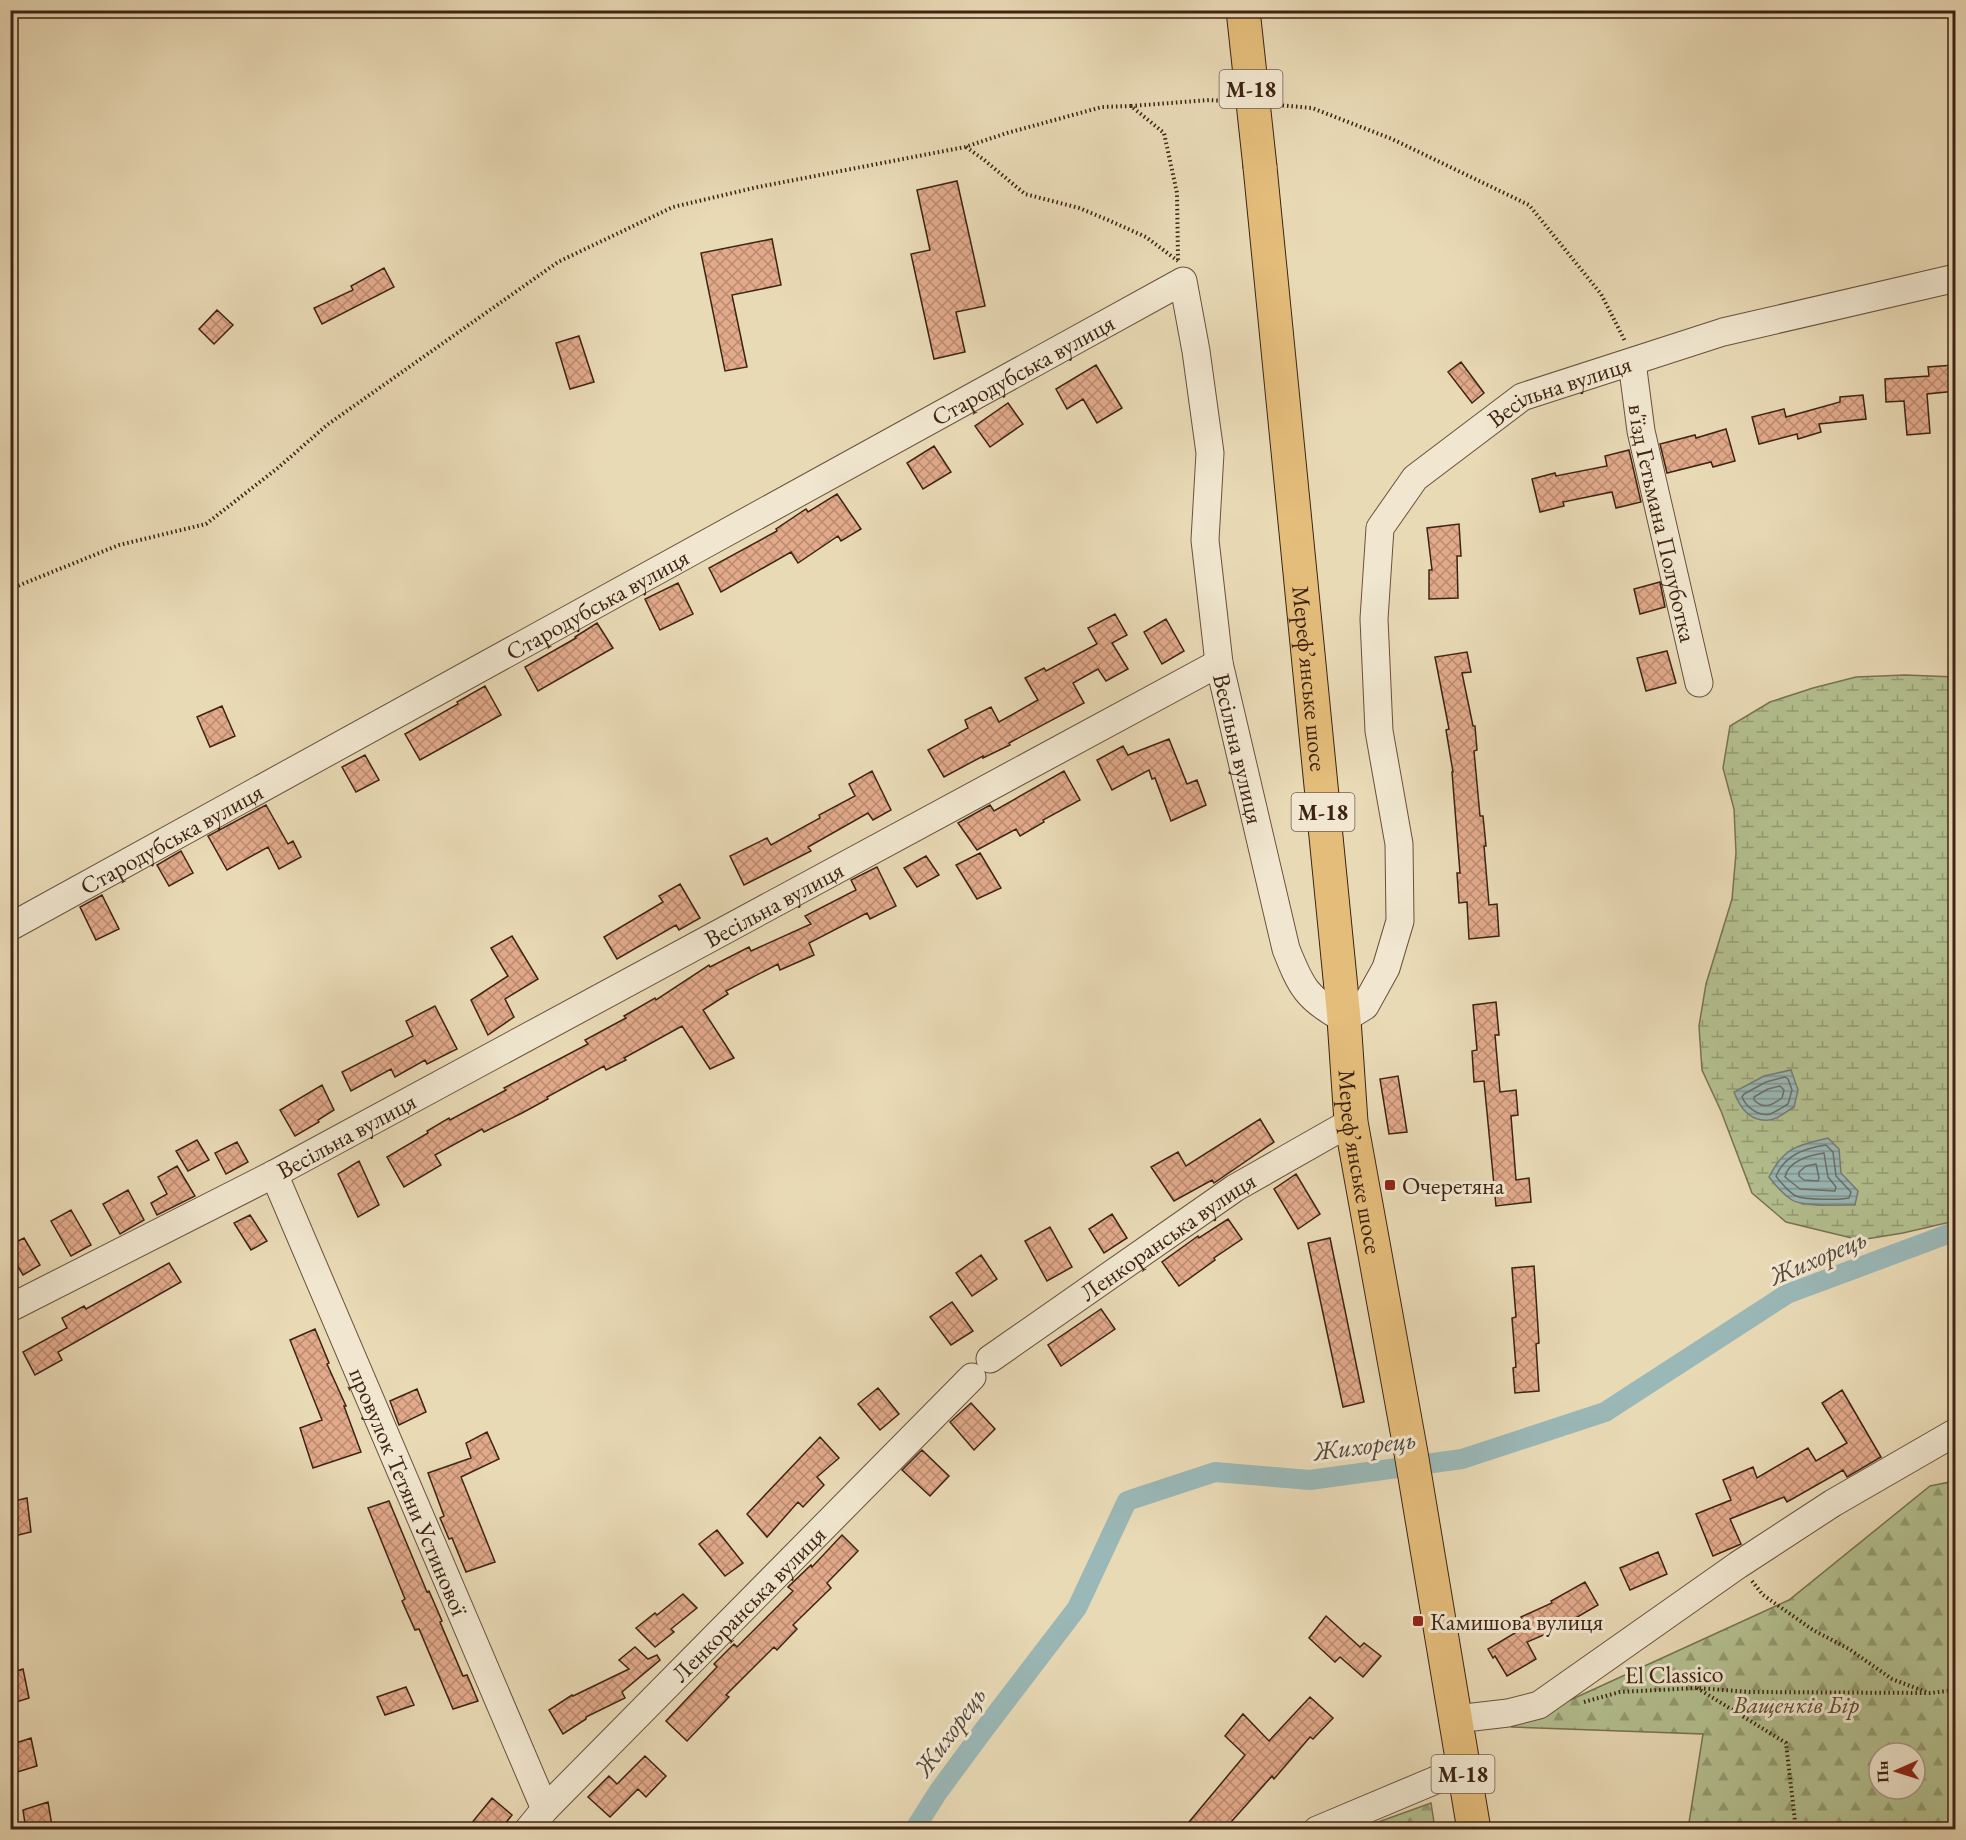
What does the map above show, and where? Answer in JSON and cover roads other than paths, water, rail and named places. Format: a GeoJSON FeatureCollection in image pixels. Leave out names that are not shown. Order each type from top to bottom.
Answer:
{"type":"FeatureCollection","features":[{"type":"Feature","properties":{"kind":"highway","name":"Мереф’янське шосе"},"geometry":{"type":"LineString","coordinates":[[1243,10],[1344,1019],[1351,1122],[1456,1719]]}},
{"type":"Feature","properties":{"kind":"highway","name":"М-18"},"geometry":{"type":"LineString","coordinates":[[1456,1719],[1462,1769],[1474,1830]]}},
{"type":"Feature","properties":{"kind":"street","name":"Стародубська вулиця"},"geometry":{"type":"LineString","coordinates":[[10,927],[1181,271],[1196,351],[1210,453],[1205,540],[1219,663]]}},
{"type":"Feature","properties":{"kind":"street","name":"Весільна вулиця"},"geometry":{"type":"LineString","coordinates":[[10,1308],[274,1174],[1219,663],[1286,949],[1298,979],[1312,997],[1319,1005],[1344,1019],[1365,1006],[1386,968],[1400,921],[1399,844],[1379,731],[1374,619],[1380,528],[1415,478],[1522,398],[1723,332],[1956,278]]}},
{"type":"Feature","properties":{"kind":"street","name":"в'їзд Гетьмана Полуботка"},"geometry":{"type":"LineString","coordinates":[[1632,362],[1641,431],[1699,683]]}},
{"type":"Feature","properties":{"kind":"street","name":"Ленкоранська вулиця"},"geometry":{"type":"LineString","coordinates":[[528,1830],[545,1809],[981,1368],[1235,1188],[1351,1122]]}},
{"type":"Feature","properties":{"kind":"street","name":"провулок Тетяни Устинової"},"geometry":{"type":"LineString","coordinates":[[274,1174],[545,1809]]}},
{"type":"Feature","properties":{"kind":"street"},"geometry":{"type":"LineString","coordinates":[[1456,1719],[1508,1713],[1539,1705],[1738,1565],[1833,1503],[1956,1432]]}},
{"type":"Feature","properties":{"kind":"street"},"geometry":{"type":"LineString","coordinates":[[1317,1830],[1462,1769]]}},
{"type":"Feature","properties":{"kind":"water"},"geometry":{"type":"Polygon","coordinates":[[[1791,1070],[1798,1090],[1794,1107],[1779,1117],[1772,1120],[1756,1119],[1739,1103],[1734,1092],[1764,1076],[1791,1070]]]}},
{"type":"Feature","properties":{"kind":"water"},"geometry":{"type":"Polygon","coordinates":[[[1828,1138],[1839,1149],[1841,1173],[1858,1191],[1855,1205],[1797,1202],[1785,1195],[1769,1177],[1786,1153],[1808,1143],[1828,1138]]]}},
{"type":"Feature","properties":{"kind":"waterway","name":"Жихорець"},"geometry":{"type":"LineString","coordinates":[[914,1830],[938,1792],[1077,1608],[1127,1501],[1215,1472],[1310,1480],[1462,1459],[1605,1412],[1787,1294],[1956,1231]]}},
{"type":"Feature","properties":{"kind":"place","name":"Очеретяна"},"geometry":{"type":"Point","coordinates":[1390,1185]}},
{"type":"Feature","properties":{"kind":"place","name":"Камишова вулиця"},"geometry":{"type":"Point","coordinates":[1418,1621]}},
{"type":"Feature","properties":{"kind":"park label","name":"Ващенків Бір"},"geometry":{"type":"Point","coordinates":[1796,1704]}}]}
